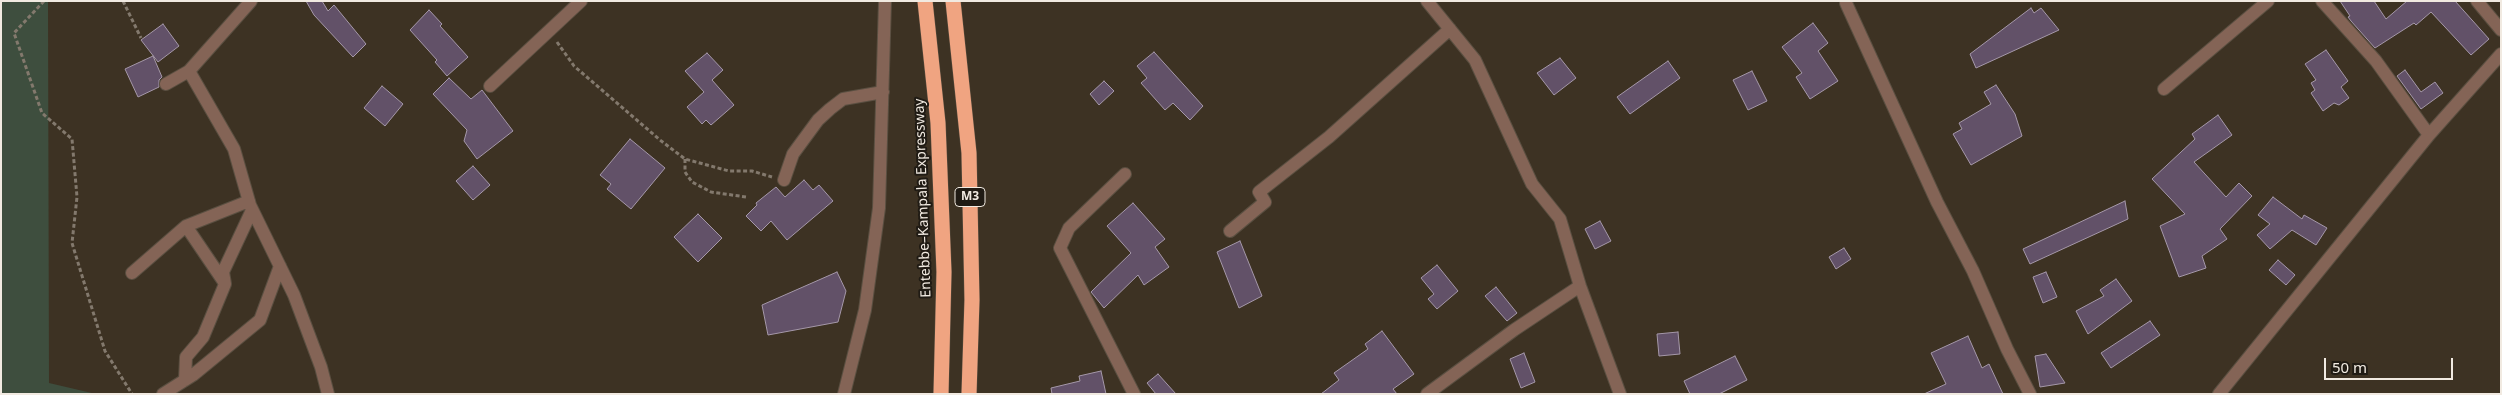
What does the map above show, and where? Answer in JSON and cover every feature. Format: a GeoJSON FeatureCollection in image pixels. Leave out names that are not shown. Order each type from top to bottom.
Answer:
{"type":"FeatureCollection","features":[{"type":"Feature","properties":{"kind":"highway","name":"Entebbe–Kampala Expressway"},"geometry":{"type":"LineString","coordinates":[[925,1],[938,123],[944,272],[940,394]]}},
{"type":"Feature","properties":{"kind":"highway","name":"M3"},"geometry":{"type":"LineString","coordinates":[[953,1],[969,153],[972,300],[968,394]]}},
{"type":"Feature","properties":{"kind":"street"},"geometry":{"type":"LineString","coordinates":[[166,84],[189,71],[251,1]]}},
{"type":"Feature","properties":{"kind":"street"},"geometry":{"type":"LineString","coordinates":[[490,86],[581,1]]}},
{"type":"Feature","properties":{"kind":"street"},"geometry":{"type":"LineString","coordinates":[[844,394],[865,310],[879,208],[886,1]]}},
{"type":"Feature","properties":{"kind":"street"},"geometry":{"type":"LineString","coordinates":[[1427,1],[1475,60],[1532,184],[1560,218],[1580,286],[1620,394]]}},
{"type":"Feature","properties":{"kind":"street"},"geometry":{"type":"LineString","coordinates":[[2164,89],[2268,1]]}},
{"type":"Feature","properties":{"kind":"street"},"geometry":{"type":"LineString","coordinates":[[2322,1],[2332,9],[2376,61],[2428,134]]}},
{"type":"Feature","properties":{"kind":"street"},"geometry":{"type":"LineString","coordinates":[[2477,1],[2501,30]]}},
{"type":"Feature","properties":{"kind":"street"},"geometry":{"type":"LineString","coordinates":[[1846,3],[1936,202],[1973,271],[2007,349],[2030,394]]}},
{"type":"Feature","properties":{"kind":"street"},"geometry":{"type":"LineString","coordinates":[[1230,231],[1265,202],[1260,192],[1329,136],[1450,29]]}},
{"type":"Feature","properties":{"kind":"street"},"geometry":{"type":"LineString","coordinates":[[2219,394],[2428,134],[2501,54]]}},
{"type":"Feature","properties":{"kind":"street"},"geometry":{"type":"LineString","coordinates":[[189,71],[234,149],[250,205],[294,295],[321,367],[328,394]]}},
{"type":"Feature","properties":{"kind":"street"},"geometry":{"type":"LineString","coordinates":[[784,180],[793,154],[818,120],[830,109],[843,99],[883,92]]}},
{"type":"Feature","properties":{"kind":"street"},"geometry":{"type":"LineString","coordinates":[[1124,174],[1069,228],[1060,248],[1134,394]]}},
{"type":"Feature","properties":{"kind":"street"},"geometry":{"type":"LineString","coordinates":[[132,273],[186,226],[250,205]]}},
{"type":"Feature","properties":{"kind":"street"},"geometry":{"type":"LineString","coordinates":[[184,380],[186,357],[203,338],[225,284],[223,272],[250,205]]}},
{"type":"Feature","properties":{"kind":"street"},"geometry":{"type":"LineString","coordinates":[[186,226],[225,284]]}},
{"type":"Feature","properties":{"kind":"street"},"geometry":{"type":"LineString","coordinates":[[163,394],[184,380],[260,320],[280,266]]}},
{"type":"Feature","properties":{"kind":"street"},"geometry":{"type":"LineString","coordinates":[[1427,394],[1514,330],[1580,286]]}},
{"type":"Feature","properties":{"kind":"path"},"geometry":{"type":"LineString","coordinates":[[44,1],[14,32],[42,113],[72,139],[77,197],[72,243],[105,352],[132,394]]}},
{"type":"Feature","properties":{"kind":"path"},"geometry":{"type":"LineString","coordinates":[[123,1],[141,38]]}},
{"type":"Feature","properties":{"kind":"path"},"geometry":{"type":"LineString","coordinates":[[550,31],[574,66],[645,128],[686,159],[729,171],[752,171],[784,180]]}},
{"type":"Feature","properties":{"kind":"path"},"geometry":{"type":"LineString","coordinates":[[686,159],[685,172],[692,182],[711,192],[746,197]]}},
{"type":"Feature","properties":{"kind":"green space"},"geometry":{"type":"Polygon","coordinates":[[[1,1],[48,1],[49,383],[96,394],[1,394],[1,1]]]}},
{"type":"Feature","properties":{"kind":"building"},"geometry":{"type":"Polygon","coordinates":[[[306,1],[322,1],[328,11],[334,5],[366,44],[353,57],[314,15],[306,1]]]}},
{"type":"Feature","properties":{"kind":"building"},"geometry":{"type":"Polygon","coordinates":[[[2340,1],[2374,1],[2386,19],[2407,1],[2455,1],[2489,39],[2471,55],[2431,12],[2416,25],[2414,23],[2375,48],[2348,17],[2350,16],[2340,1]]]}},
{"type":"Feature","properties":{"kind":"building"},"geometry":{"type":"Polygon","coordinates":[[[2031,8],[2034,13],[2041,8],[2059,30],[1976,68],[1970,54],[2031,8]]]}},
{"type":"Feature","properties":{"kind":"building"},"geometry":{"type":"Polygon","coordinates":[[[429,10],[442,24],[440,26],[468,57],[447,76],[435,62],[437,60],[410,30],[429,10]]]}},
{"type":"Feature","properties":{"kind":"building"},"geometry":{"type":"Polygon","coordinates":[[[1813,23],[1828,43],[1818,51],[1838,81],[1810,99],[1796,77],[1802,73],[1782,47],[1813,23]]]}},
{"type":"Feature","properties":{"kind":"building"},"geometry":{"type":"Polygon","coordinates":[[[163,24],[179,46],[158,62],[141,40],[163,24]]]}},
{"type":"Feature","properties":{"kind":"building"},"geometry":{"type":"Polygon","coordinates":[[[2326,50],[2348,81],[2341,87],[2349,98],[2339,105],[2334,103],[2323,111],[2311,93],[2315,90],[2311,83],[2316,80],[2305,64],[2326,50]]]}},
{"type":"Feature","properties":{"kind":"building"},"geometry":{"type":"Polygon","coordinates":[[[1154,52],[1203,106],[1190,120],[1173,103],[1165,110],[1141,83],[1147,78],[1137,66],[1154,52]]]}},
{"type":"Feature","properties":{"kind":"building"},"geometry":{"type":"Polygon","coordinates":[[[707,53],[723,70],[712,80],[734,105],[711,125],[706,120],[702,124],[687,107],[704,92],[685,71],[707,53]]]}},
{"type":"Feature","properties":{"kind":"building"},"geometry":{"type":"Polygon","coordinates":[[[153,56],[162,77],[159,80],[159,87],[138,97],[125,69],[153,56]]]}},
{"type":"Feature","properties":{"kind":"building"},"geometry":{"type":"Polygon","coordinates":[[[1560,58],[1576,78],[1554,95],[1537,73],[1560,58]]]}},
{"type":"Feature","properties":{"kind":"building"},"geometry":{"type":"Polygon","coordinates":[[[1668,61],[1680,78],[1630,114],[1617,97],[1668,61]]]}},
{"type":"Feature","properties":{"kind":"building"},"geometry":{"type":"Polygon","coordinates":[[[2405,70],[2421,92],[2435,82],[2443,93],[2421,109],[2397,76],[2405,70]]]}},
{"type":"Feature","properties":{"kind":"building"},"geometry":{"type":"Polygon","coordinates":[[[1752,71],[1767,101],[1748,110],[1733,80],[1752,71]]]}},
{"type":"Feature","properties":{"kind":"building"},"geometry":{"type":"Polygon","coordinates":[[[449,78],[471,99],[482,90],[513,131],[477,159],[464,141],[467,130],[433,94],[449,78]]]}},
{"type":"Feature","properties":{"kind":"building"},"geometry":{"type":"Polygon","coordinates":[[[1104,81],[1114,91],[1099,105],[1090,94],[1104,81]]]}},
{"type":"Feature","properties":{"kind":"building"},"geometry":{"type":"Polygon","coordinates":[[[1996,85],[2015,114],[2022,136],[1971,165],[1953,134],[1962,129],[1959,123],[1991,104],[1984,92],[1996,85]]]}},
{"type":"Feature","properties":{"kind":"building"},"geometry":{"type":"Polygon","coordinates":[[[382,86],[403,104],[385,126],[364,108],[382,86]]]}},
{"type":"Feature","properties":{"kind":"building"},"geometry":{"type":"Polygon","coordinates":[[[2218,115],[2232,135],[2194,162],[2226,197],[2239,183],[2252,196],[2220,229],[2227,239],[2202,256],[2206,268],[2179,277],[2160,226],[2185,214],[2152,179],[2195,139],[2192,134],[2218,115]]]}},
{"type":"Feature","properties":{"kind":"building"},"geometry":{"type":"Polygon","coordinates":[[[630,139],[665,168],[631,209],[607,189],[611,184],[600,175],[630,139]]]}},
{"type":"Feature","properties":{"kind":"building"},"geometry":{"type":"Polygon","coordinates":[[[473,166],[490,185],[473,200],[456,181],[473,166]]]}},
{"type":"Feature","properties":{"kind":"building"},"geometry":{"type":"Polygon","coordinates":[[[804,180],[813,190],[819,185],[833,201],[787,240],[771,221],[761,231],[746,216],[757,205],[756,203],[776,187],[785,197],[804,180]]]}},
{"type":"Feature","properties":{"kind":"building"},"geometry":{"type":"Polygon","coordinates":[[[2273,197],[2302,219],[2304,215],[2327,228],[2316,245],[2292,230],[2270,249],[2257,235],[2270,224],[2258,215],[2273,197]]]}},
{"type":"Feature","properties":{"kind":"building"},"geometry":{"type":"Polygon","coordinates":[[[2125,201],[2128,219],[2030,264],[2023,249],[2125,201]]]}},
{"type":"Feature","properties":{"kind":"building"},"geometry":{"type":"Polygon","coordinates":[[[1133,203],[1165,239],[1155,247],[1169,267],[1144,285],[1138,275],[1104,308],[1091,292],[1131,253],[1107,226],[1133,203]]]}},
{"type":"Feature","properties":{"kind":"building"},"geometry":{"type":"Polygon","coordinates":[[[698,214],[722,238],[698,262],[674,237],[698,214]]]}},
{"type":"Feature","properties":{"kind":"building"},"geometry":{"type":"Polygon","coordinates":[[[1600,221],[1611,241],[1595,249],[1585,229],[1600,221]]]}},
{"type":"Feature","properties":{"kind":"building"},"geometry":{"type":"Polygon","coordinates":[[[1240,241],[1262,296],[1239,308],[1217,252],[1240,241]]]}},
{"type":"Feature","properties":{"kind":"building"},"geometry":{"type":"Polygon","coordinates":[[[1844,248],[1851,259],[1836,269],[1829,257],[1844,248]]]}},
{"type":"Feature","properties":{"kind":"building"},"geometry":{"type":"Polygon","coordinates":[[[2278,260],[2295,275],[2286,285],[2269,270],[2278,260]]]}},
{"type":"Feature","properties":{"kind":"building"},"geometry":{"type":"Polygon","coordinates":[[[1437,265],[1458,291],[1437,309],[1428,299],[1434,294],[1421,278],[1437,265]]]}},
{"type":"Feature","properties":{"kind":"building"},"geometry":{"type":"Polygon","coordinates":[[[837,272],[846,291],[838,322],[768,335],[762,305],[837,272]]]}},
{"type":"Feature","properties":{"kind":"building"},"geometry":{"type":"Polygon","coordinates":[[[2046,272],[2057,297],[2043,303],[2033,277],[2046,272]]]}},
{"type":"Feature","properties":{"kind":"building"},"geometry":{"type":"Polygon","coordinates":[[[2116,279],[2132,301],[2088,334],[2076,311],[2104,296],[2100,290],[2116,279]]]}},
{"type":"Feature","properties":{"kind":"building"},"geometry":{"type":"Polygon","coordinates":[[[1496,287],[1517,313],[1507,321],[1485,296],[1496,287]]]}},
{"type":"Feature","properties":{"kind":"building"},"geometry":{"type":"Polygon","coordinates":[[[2150,321],[2160,335],[2111,368],[2101,353],[2150,321]]]}},
{"type":"Feature","properties":{"kind":"building"},"geometry":{"type":"Polygon","coordinates":[[[1382,331],[1414,374],[1393,389],[1397,394],[1321,394],[1339,380],[1334,373],[1368,349],[1365,344],[1382,331]]]}},
{"type":"Feature","properties":{"kind":"building"},"geometry":{"type":"Polygon","coordinates":[[[1678,332],[1680,354],[1659,356],[1657,334],[1678,332]]]}},
{"type":"Feature","properties":{"kind":"building"},"geometry":{"type":"Polygon","coordinates":[[[1968,336],[1982,368],[1989,364],[2003,394],[1924,394],[1946,384],[1931,353],[1968,336]]]}},
{"type":"Feature","properties":{"kind":"building"},"geometry":{"type":"Polygon","coordinates":[[[1524,353],[1535,382],[1521,388],[1510,359],[1524,353]]]}},
{"type":"Feature","properties":{"kind":"building"},"geometry":{"type":"Polygon","coordinates":[[[2046,354],[2065,383],[2040,387],[2035,356],[2046,354]]]}},
{"type":"Feature","properties":{"kind":"building"},"geometry":{"type":"Polygon","coordinates":[[[1735,356],[1747,380],[1719,394],[1690,394],[1684,381],[1735,356]]]}},
{"type":"Feature","properties":{"kind":"building"},"geometry":{"type":"Polygon","coordinates":[[[1101,371],[1106,394],[1052,394],[1051,388],[1080,381],[1079,376],[1101,371]]]}},
{"type":"Feature","properties":{"kind":"building"},"geometry":{"type":"Polygon","coordinates":[[[1158,374],[1176,394],[1156,394],[1147,383],[1158,374]]]}}]}
